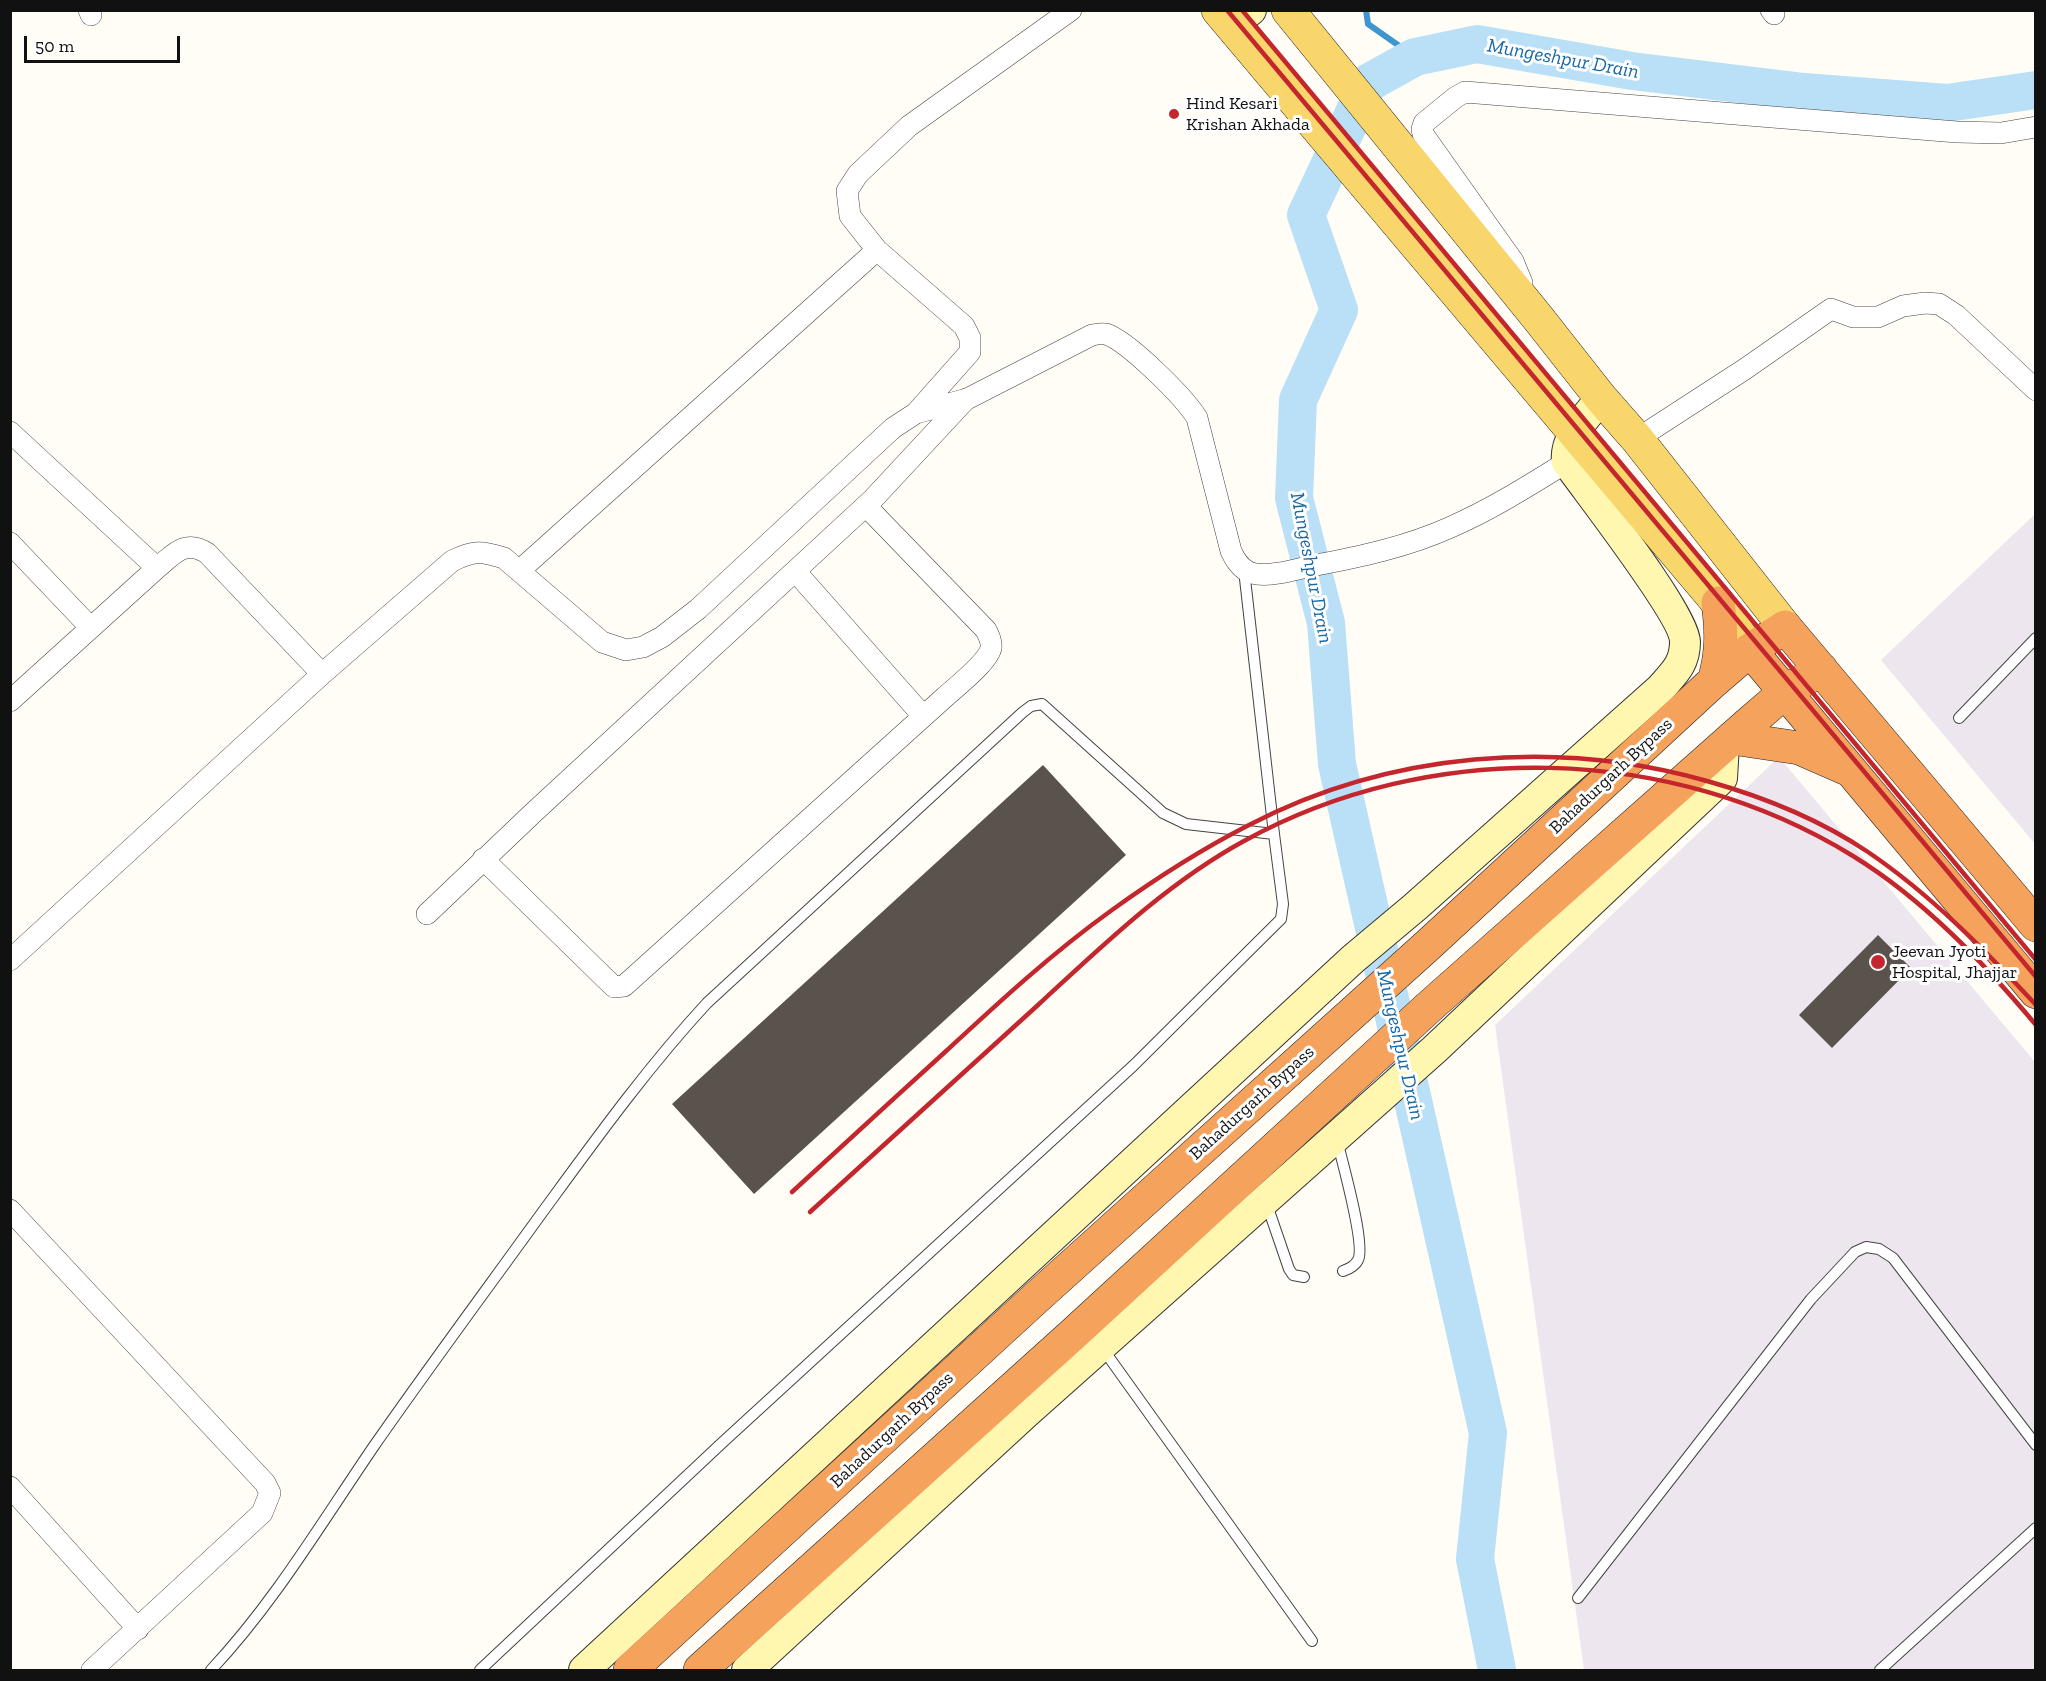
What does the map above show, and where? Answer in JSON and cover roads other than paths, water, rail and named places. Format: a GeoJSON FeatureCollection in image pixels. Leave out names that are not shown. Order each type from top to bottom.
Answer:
{"type":"FeatureCollection","features":[{"type":"Feature","properties":{"kind":"highway"},"geometry":{"type":"LineString","coordinates":[[1714,681],[1720,660],[1722,636],[1718,603]]}},
{"type":"Feature","properties":{"kind":"highway","name":"Bahadurgarh Bypass"},"geometry":{"type":"LineString","coordinates":[[630,1671],[1054,1281],[1427,946],[1714,681],[1750,650],[1785,627]]}},
{"type":"Feature","properties":{"kind":"highway"},"geometry":{"type":"LineString","coordinates":[[1785,627],[2036,925]]}},
{"type":"Feature","properties":{"kind":"highway"},"geometry":{"type":"LineString","coordinates":[[1750,650],[2036,992]]}},
{"type":"Feature","properties":{"kind":"highway"},"geometry":{"type":"LineString","coordinates":[[700,1671],[1071,1336],[1429,1006],[1785,692],[1821,669]]}},
{"type":"Feature","properties":{"kind":"highway"},"geometry":{"type":"LineString","coordinates":[[1728,742],[1799,748],[1854,773]]}},
{"type":"Feature","properties":{"kind":"main road"},"geometry":{"type":"LineString","coordinates":[[1288,10],[1601,398],[1637,439],[1785,627]]}},
{"type":"Feature","properties":{"kind":"main road"},"geometry":{"type":"LineString","coordinates":[[584,1671],[1353,959],[1415,908],[1660,689],[1682,664],[1685,640],[1680,624],[1570,448],[1460,297],[1234,20]]}},
{"type":"Feature","properties":{"kind":"main road"},"geometry":{"type":"LineString","coordinates":[[1570,448],[1601,398]]}},
{"type":"Feature","properties":{"kind":"main road"},"geometry":{"type":"LineString","coordinates":[[1570,448],[1718,603],[1750,650]]}},
{"type":"Feature","properties":{"kind":"main road"},"geometry":{"type":"LineString","coordinates":[[747,1671],[1101,1346],[1435,1049],[1722,778],[1728,742]]}},
{"type":"Feature","properties":{"kind":"street"},"geometry":{"type":"LineString","coordinates":[[10,960],[322,674],[452,561],[467,554],[484,551],[504,558],[602,642],[626,650],[643,647],[662,637],[698,609],[893,428],[916,413],[970,352],[970,338],[964,326],[877,250],[850,216],[847,191],[858,174],[909,126],[1071,10]]}},
{"type":"Feature","properties":{"kind":"street"},"geometry":{"type":"LineString","coordinates":[[1538,318],[1513,261],[1422,134],[1424,123],[1465,92],[1957,132],[2001,134],[2036,127]]}},
{"type":"Feature","properties":{"kind":"street"},"geometry":{"type":"LineString","coordinates":[[519,571],[877,250]]}},
{"type":"Feature","properties":{"kind":"street"},"geometry":{"type":"LineString","coordinates":[[1637,439],[1745,369],[1831,309],[1853,318],[1878,317],[1903,306],[1939,304],[1956,315],[2036,390]]}},
{"type":"Feature","properties":{"kind":"street"},"geometry":{"type":"LineString","coordinates":[[916,413],[967,399],[1092,335],[1106,334],[1124,344],[1181,396],[1197,418],[1231,551],[1244,570],[1256,574],[1284,572],[1375,554],[1451,527],[1510,497],[1570,448]]}},
{"type":"Feature","properties":{"kind":"street"},"geometry":{"type":"LineString","coordinates":[[427,914],[483,859],[866,506],[967,399]]}},
{"type":"Feature","properties":{"kind":"street"},"geometry":{"type":"LineString","coordinates":[[10,432],[157,567]]}},
{"type":"Feature","properties":{"kind":"street"},"geometry":{"type":"LineString","coordinates":[[483,859],[614,987],[624,986],[986,658],[991,650],[991,640],[986,630],[866,506]]}},
{"type":"Feature","properties":{"kind":"street"},"geometry":{"type":"LineString","coordinates":[[10,543],[90,627]]}},
{"type":"Feature","properties":{"kind":"street"},"geometry":{"type":"LineString","coordinates":[[10,701],[157,567],[181,549],[190,546],[207,552],[322,674]]}},
{"type":"Feature","properties":{"kind":"street"},"geometry":{"type":"LineString","coordinates":[[796,572],[923,716]]}},
{"type":"Feature","properties":{"kind":"street"},"geometry":{"type":"LineString","coordinates":[[10,1210],[265,1483],[270,1493],[262,1513],[92,1671]]}},
{"type":"Feature","properties":{"kind":"street"},"geometry":{"type":"LineString","coordinates":[[10,1487],[138,1629]]}},
{"type":"Feature","properties":{"kind":"lane"},"geometry":{"type":"LineString","coordinates":[[480,1671],[723,1442],[1133,1066],[1275,926],[1283,914],[1284,904],[1244,570]]}},
{"type":"Feature","properties":{"kind":"lane"},"geometry":{"type":"LineString","coordinates":[[1959,718],[2036,638]]}},
{"type":"Feature","properties":{"kind":"lane"},"geometry":{"type":"LineString","coordinates":[[211,1671],[266,1604],[503,1266],[669,1043],[707,1003],[1023,712],[1031,706],[1042,704],[1163,813],[1177,820],[1186,824],[1274,834]]}},
{"type":"Feature","properties":{"kind":"lane"},"geometry":{"type":"LineString","coordinates":[[1336,1137],[1360,1240],[1359,1259],[1352,1268],[1343,1272]]}},
{"type":"Feature","properties":{"kind":"lane"},"geometry":{"type":"LineString","coordinates":[[1265,1200],[1289,1269],[1293,1275],[1304,1277]]}},
{"type":"Feature","properties":{"kind":"lane"},"geometry":{"type":"LineString","coordinates":[[1578,1598],[1811,1299],[1856,1252],[1866,1247],[1879,1249],[1893,1258],[2036,1445]]}},
{"type":"Feature","properties":{"kind":"lane"},"geometry":{"type":"LineString","coordinates":[[1101,1346],[1312,1641]]}},
{"type":"Feature","properties":{"kind":"lane"},"geometry":{"type":"LineString","coordinates":[[1880,1671],[2036,1528]]}},
{"type":"Feature","properties":{"kind":"waterway"},"geometry":{"type":"LineString","coordinates":[[1366,10],[1368,24],[1415,57]]}},
{"type":"Feature","properties":{"kind":"waterway","name":"Mungeshpur Drain"},"geometry":{"type":"LineString","coordinates":[[1497,1670],[1475,1559],[1488,1433],[1337,764],[1326,623],[1294,498],[1298,400],[1339,310],[1306,215],[1368,83],[1415,57],[1477,44],[1632,71],[1804,92],[1947,103],[2036,90]]}},
{"type":"Feature","properties":{"kind":"railway"},"geometry":{"type":"LineString","coordinates":[[1227,10],[2036,977]]}},
{"type":"Feature","properties":{"kind":"railway"},"geometry":{"type":"LineString","coordinates":[[1242,10],[2036,960]]}},
{"type":"Feature","properties":{"kind":"railway"},"geometry":{"type":"LineString","coordinates":[[792,1192],[1026,979],[1068,943],[1145,887],[1231,834],[1303,800],[1359,781],[1416,768],[1474,760],[1533,757],[1592,759],[1650,768],[1707,781],[1770,802],[1830,829],[1891,868],[1935,904],[2036,1005]]}},
{"type":"Feature","properties":{"kind":"railway"},"geometry":{"type":"LineString","coordinates":[[810,1212],[1111,938],[1188,876],[1244,841],[1316,807],[1392,784],[1471,771],[1550,768],[1630,775],[1707,792],[1782,819],[1853,856],[1904,892],[1973,955],[2036,1025]]}},
{"type":"Feature","properties":{"kind":"place","name":"Hind Kesari Krishan Akhada"},"geometry":{"type":"Point","coordinates":[1174,114]}},
{"type":"Feature","properties":{"kind":"place","name":"Jeevan Jyoti Hospital, Jhajjar"},"geometry":{"type":"Point","coordinates":[1878,962]}}]}
